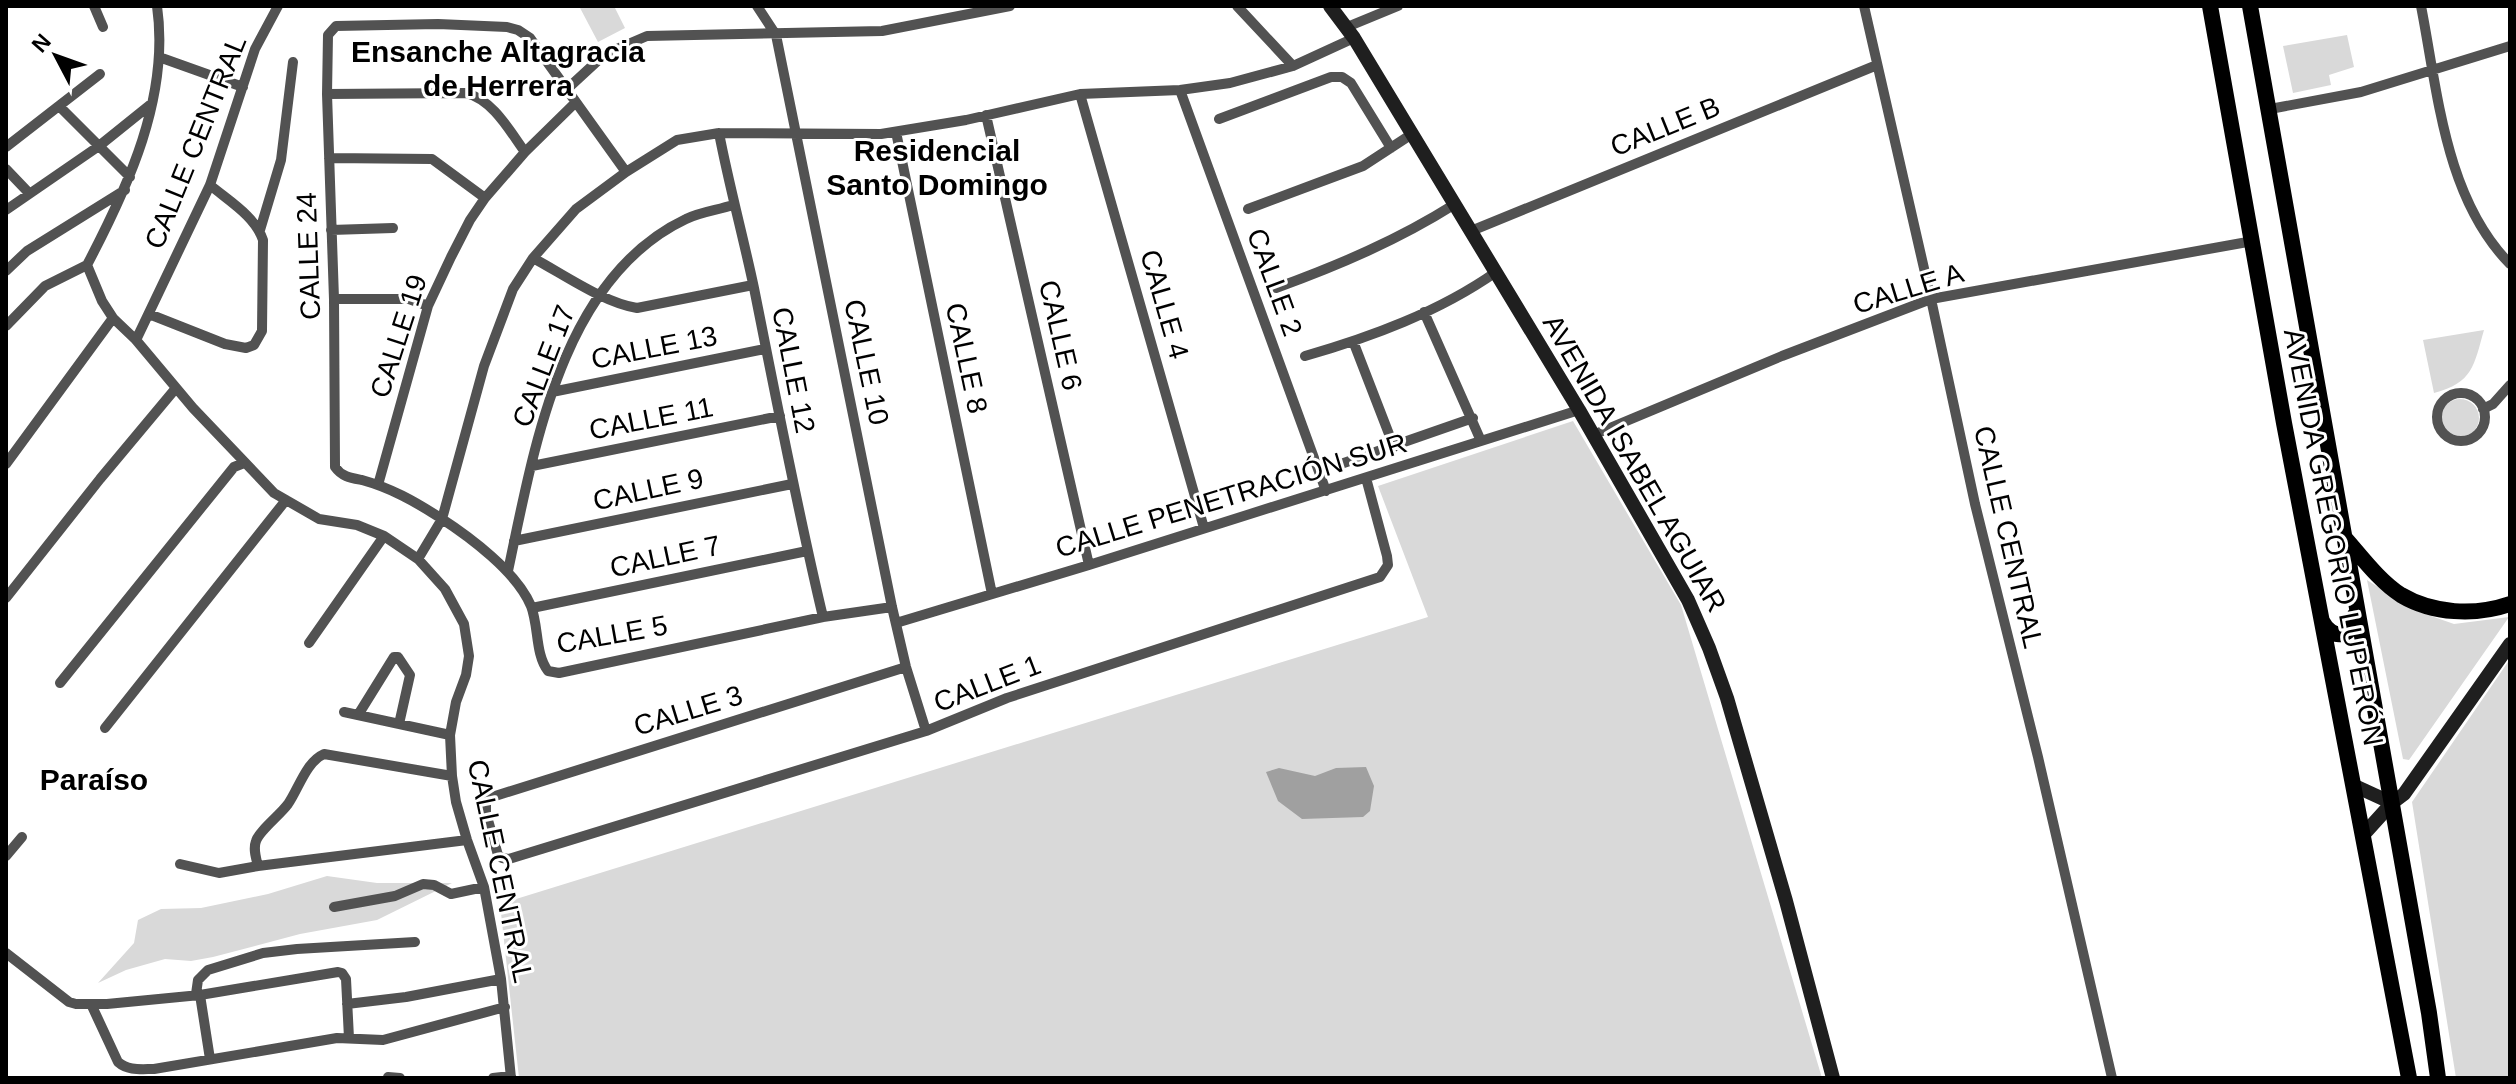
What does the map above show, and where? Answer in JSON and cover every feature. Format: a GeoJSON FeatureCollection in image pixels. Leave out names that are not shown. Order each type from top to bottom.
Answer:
{"type":"FeatureCollection","features":[{"type":"Feature","properties":{"kind":"main road","name":"AVENIDA ISABEL AGUIAR"},"geometry":{"type":"LineString","coordinates":[[1330,6],[1350,32],[1496,272],[1688,600],[1727,698],[1833,1078]]}},
{"type":"Feature","properties":{"kind":"main road","name":"AVENIDA GREGORIO LUPERÓN"},"geometry":{"type":"LineString","coordinates":[[2210,6],[2409,1078]]}},
{"type":"Feature","properties":{"kind":"main road","name":"AVENIDA GREGORIO LUPERÓN"},"geometry":{"type":"LineString","coordinates":[[2250,6],[2440,1078]]}},
{"type":"Feature","properties":{"kind":"main road"},"geometry":{"type":"LineString","coordinates":[[2344,537],[2375,572],[2401,594],[2438,609],[2469,611],[2510,604]]}},
{"type":"Feature","properties":{"kind":"main road"},"geometry":{"type":"LineString","coordinates":[[2322,620],[2326,629],[2333,634],[2344,635],[2354,622],[2355,609]]}},
{"type":"Feature","properties":{"kind":"main road"},"geometry":{"type":"LineString","coordinates":[[2364,834],[2404,794],[2510,644]]}},
{"type":"Feature","properties":{"kind":"main road"},"geometry":{"type":"LineString","coordinates":[[2355,786],[2392,803]]}},
{"type":"Feature","properties":{"kind":"street"},"geometry":{"type":"LineString","coordinates":[[94,6],[103,27]]}},
{"type":"Feature","properties":{"kind":"street"},"geometry":{"type":"LineString","coordinates":[[6,326],[45,286],[87,265],[125,190],[150,105],[159,57],[161,33],[157,6]]}},
{"type":"Feature","properties":{"kind":"street","name":"CALLE CENTRAL"},"geometry":{"type":"LineString","coordinates":[[278,6],[255,49],[210,185],[136,340],[176,388],[274,493],[319,519],[357,525],[384,536],[418,559],[445,589],[464,624],[469,656],[450,735],[452,776],[456,802],[484,887],[505,1007],[511,1077]]}},
{"type":"Feature","properties":{"kind":"street","name":"CALLE 10"},"geometry":{"type":"LineString","coordinates":[[757,6],[776,35],[892,607],[926,731]]}},
{"type":"Feature","properties":{"kind":"street"},"geometry":{"type":"LineString","coordinates":[[626,172],[566,90],[605,54],[647,36],[882,31],[1010,6]]}},
{"type":"Feature","properties":{"kind":"street"},"geometry":{"type":"LineString","coordinates":[[1237,6],[1293,66]]}},
{"type":"Feature","properties":{"kind":"street"},"geometry":{"type":"LineString","coordinates":[[418,559],[442,519],[484,366],[513,289],[533,258],[576,209],[677,140],[719,133],[896,132],[1080,94],[1180,90],[1230,83],[1293,66],[1398,6]]}},
{"type":"Feature","properties":{"kind":"street","name":"CALLE CENTRAL"},"geometry":{"type":"LineString","coordinates":[[1864,6],[1975,504],[2038,757],[2112,1078]]}},
{"type":"Feature","properties":{"kind":"street"},"geometry":{"type":"LineString","coordinates":[[2421,6],[2447,140],[2467,202],[2480,226],[2510,264]]}},
{"type":"Feature","properties":{"kind":"street","name":"CALLE 24"},"geometry":{"type":"LineString","coordinates":[[339,473],[334,458],[328,35],[336,26],[438,24],[507,27],[530,38],[566,90]]}},
{"type":"Feature","properties":{"kind":"street"},"geometry":{"type":"LineString","coordinates":[[2270,109],[2361,92],[2510,46]]}},
{"type":"Feature","properties":{"kind":"street"},"geometry":{"type":"LineString","coordinates":[[159,57],[243,87]]}},
{"type":"Feature","properties":{"kind":"street"},"geometry":{"type":"LineString","coordinates":[[260,230],[281,160],[293,62]]}},
{"type":"Feature","properties":{"kind":"street","name":"CALLE B"},"geometry":{"type":"LineString","coordinates":[[1471,231],[1877,65]]}},
{"type":"Feature","properties":{"kind":"street"},"geometry":{"type":"LineString","coordinates":[[6,147],[100,74]]}},
{"type":"Feature","properties":{"kind":"street"},"geometry":{"type":"LineString","coordinates":[[1219,119],[1331,77],[1342,77],[1351,83],[1391,148]]}},
{"type":"Feature","properties":{"kind":"street","name":"CALLE 2"},"geometry":{"type":"LineString","coordinates":[[1180,90],[1326,491]]}},
{"type":"Feature","properties":{"kind":"street"},"geometry":{"type":"LineString","coordinates":[[327,94],[466,93],[477,96],[488,103],[525,152]]}},
{"type":"Feature","properties":{"kind":"street","name":"CALLE 4"},"geometry":{"type":"LineString","coordinates":[[1080,94],[1204,528]]}},
{"type":"Feature","properties":{"kind":"street","name":"CALLE 19"},"geometry":{"type":"LineString","coordinates":[[378,485],[428,306],[470,220],[525,152],[575,103]]}},
{"type":"Feature","properties":{"kind":"street"},"geometry":{"type":"LineString","coordinates":[[6,210],[99,146],[150,105]]}},
{"type":"Feature","properties":{"kind":"street"},"geometry":{"type":"LineString","coordinates":[[59,106],[130,177]]}},
{"type":"Feature","properties":{"kind":"street","name":"CALLE 6"},"geometry":{"type":"LineString","coordinates":[[986,115],[1089,565]]}},
{"type":"Feature","properties":{"kind":"street","name":"CALLE 8"},"geometry":{"type":"LineString","coordinates":[[896,132],[992,594]]}},
{"type":"Feature","properties":{"kind":"street","name":"CALLE 12"},"geometry":{"type":"LineString","coordinates":[[719,133],[823,617]]}},
{"type":"Feature","properties":{"kind":"street"},"geometry":{"type":"LineString","coordinates":[[1248,209],[1363,166],[1412,134]]}},
{"type":"Feature","properties":{"kind":"street"},"geometry":{"type":"LineString","coordinates":[[329,158],[432,159],[485,198]]}},
{"type":"Feature","properties":{"kind":"street"},"geometry":{"type":"LineString","coordinates":[[6,169],[28,192]]}},
{"type":"Feature","properties":{"kind":"street"},"geometry":{"type":"LineString","coordinates":[[149,314],[225,344],[246,348],[254,345],[262,331],[263,240],[260,230],[245,213],[210,185]]}},
{"type":"Feature","properties":{"kind":"street"},"geometry":{"type":"LineString","coordinates":[[6,271],[27,251],[125,190]]}},
{"type":"Feature","properties":{"kind":"street"},"geometry":{"type":"LineString","coordinates":[[1276,288],[1370,251],[1424,224],[1455,204]]}},
{"type":"Feature","properties":{"kind":"street","name":"CALLE 17"},"geometry":{"type":"LineString","coordinates":[[508,571],[552,392],[582,321],[598,293],[631,258],[658,236],[687,218],[733,205]]}},
{"type":"Feature","properties":{"kind":"street"},"geometry":{"type":"LineString","coordinates":[[331,230],[393,228]]}},
{"type":"Feature","properties":{"kind":"street","name":"CALLE A"},"geometry":{"type":"LineString","coordinates":[[1593,435],[1782,356],[1931,299],[2253,241]]}},
{"type":"Feature","properties":{"kind":"street"},"geometry":{"type":"LineString","coordinates":[[533,258],[626,307],[637,308],[753,285]]}},
{"type":"Feature","properties":{"kind":"street"},"geometry":{"type":"LineString","coordinates":[[87,265],[113,318],[136,340]]}},
{"type":"Feature","properties":{"kind":"street"},"geometry":{"type":"LineString","coordinates":[[1305,356],[1353,341],[1424,312],[1449,301],[1496,272]]}},
{"type":"Feature","properties":{"kind":"street"},"geometry":{"type":"LineString","coordinates":[[334,299],[409,299],[428,306]]}},
{"type":"Feature","properties":{"kind":"street"},"geometry":{"type":"LineString","coordinates":[[1424,312],[1481,441]]}},
{"type":"Feature","properties":{"kind":"street"},"geometry":{"type":"LineString","coordinates":[[6,464],[113,318]]}},
{"type":"Feature","properties":{"kind":"street"},"geometry":{"type":"LineString","coordinates":[[1353,341],[1394,447]]}},
{"type":"Feature","properties":{"kind":"street","name":"CALLE 13"},"geometry":{"type":"LineString","coordinates":[[552,392],[765,349]]}},
{"type":"Feature","properties":{"kind":"street"},"geometry":{"type":"LineString","coordinates":[[2483,409],[2493,404],[2510,385]]}},
{"type":"Feature","properties":{"kind":"street"},"geometry":{"type":"LineString","coordinates":[[6,598],[176,388]]}},
{"type":"Feature","properties":{"kind":"street"},"geometry":{"type":"LineString","coordinates":[[2466,394],[2479,402],[2483,409],[2485,417],[2480,432],[2467,441],[2451,440],[2439,429],[2439,406],[2451,395],[2466,394]]}},
{"type":"Feature","properties":{"kind":"street","name":"CALLE PENETRACIÓN SUR"},"geometry":{"type":"LineString","coordinates":[[896,623],[1579,410]]}},
{"type":"Feature","properties":{"kind":"street","name":"CALLE 11"},"geometry":{"type":"LineString","coordinates":[[532,466],[780,416]]}},
{"type":"Feature","properties":{"kind":"street"},"geometry":{"type":"LineString","coordinates":[[1338,465],[1473,418]]}},
{"type":"Feature","properties":{"kind":"street"},"geometry":{"type":"LineString","coordinates":[[60,683],[234,467],[244,463]]}},
{"type":"Feature","properties":{"kind":"street","name":"CALLE 5"},"geometry":{"type":"LineString","coordinates":[[339,473],[397,491],[442,519],[508,571],[532,608],[542,662],[548,671],[559,673],[823,617],[892,607]]}},
{"type":"Feature","properties":{"kind":"street","name":"CALLE 1"},"geometry":{"type":"LineString","coordinates":[[509,859],[926,731],[1007,698],[1380,577],[1388,565],[1387,556],[1366,478]]}},
{"type":"Feature","properties":{"kind":"street","name":"CALLE 9"},"geometry":{"type":"LineString","coordinates":[[514,541],[792,484]]}},
{"type":"Feature","properties":{"kind":"street"},"geometry":{"type":"LineString","coordinates":[[105,728],[286,500]]}},
{"type":"Feature","properties":{"kind":"street"},"geometry":{"type":"LineString","coordinates":[[309,643],[384,536]]}},
{"type":"Feature","properties":{"kind":"street","name":"CALLE 7"},"geometry":{"type":"LineString","coordinates":[[532,608],[807,551]]}},
{"type":"Feature","properties":{"kind":"street"},"geometry":{"type":"LineString","coordinates":[[358,715],[376,683],[394,657],[398,657],[410,675],[399,724]]}},
{"type":"Feature","properties":{"kind":"street","name":"CALLE 3"},"geometry":{"type":"LineString","coordinates":[[509,859],[498,855],[486,813],[486,801],[499,794],[906,667]]}},
{"type":"Feature","properties":{"kind":"street"},"geometry":{"type":"LineString","coordinates":[[344,712],[450,735]]}},
{"type":"Feature","properties":{"kind":"street"},"geometry":{"type":"LineString","coordinates":[[258,866],[255,842],[264,828],[286,807],[315,758],[324,754],[452,776]]}},
{"type":"Feature","properties":{"kind":"street"},"geometry":{"type":"LineString","coordinates":[[6,856],[22,837]]}},
{"type":"Feature","properties":{"kind":"street"},"geometry":{"type":"LineString","coordinates":[[180,864],[219,873],[467,840]]}},
{"type":"Feature","properties":{"kind":"street"},"geometry":{"type":"LineString","coordinates":[[334,907],[395,896],[423,884],[434,885],[451,894],[484,887]]}},
{"type":"Feature","properties":{"kind":"street"},"geometry":{"type":"LineString","coordinates":[[210,1059],[198,995],[198,980],[208,970],[263,953],[415,942]]}},
{"type":"Feature","properties":{"kind":"street"},"geometry":{"type":"LineString","coordinates":[[6,953],[69,1002],[91,1004],[198,995],[338,972],[346,979],[349,1038]]}},
{"type":"Feature","properties":{"kind":"street"},"geometry":{"type":"LineString","coordinates":[[347,1004],[406,997],[501,979]]}},
{"type":"Feature","properties":{"kind":"street"},"geometry":{"type":"LineString","coordinates":[[91,1004],[118,1062],[124,1067],[154,1069],[349,1038],[383,1040],[505,1007]]}},
{"type":"Feature","properties":{"kind":"street"},"geometry":{"type":"LineString","coordinates":[[388,1077],[400,1078]]}},
{"type":"Feature","properties":{"kind":"street"},"geometry":{"type":"LineString","coordinates":[[493,1078],[511,1077]]}},
{"type":"Feature","properties":{"kind":"shaded area"},"geometry":{"type":"Polygon","coordinates":[[[579,6],[614,6],[625,28],[598,42],[579,6]]]}},
{"type":"Feature","properties":{"kind":"shaded area"},"geometry":{"type":"Polygon","coordinates":[[[2347,35],[2354,67],[2329,75],[2331,85],[2293,93],[2283,46],[2347,35]]]}},
{"type":"Feature","properties":{"kind":"shaded area"},"geometry":{"type":"Polygon","coordinates":[[[2484,330],[2470,371],[2457,384],[2434,393],[2423,340],[2484,330]]]}},
{"type":"Feature","properties":{"kind":"shaded area"},"geometry":{"type":"Polygon","coordinates":[[[2460,399],[2473,405],[2479,418],[2473,431],[2460,437],[2447,431],[2441,418],[2447,405],[2460,399]]]}},
{"type":"Feature","properties":{"kind":"shaded area"},"geometry":{"type":"Polygon","coordinates":[[[1573,421],[1681,605],[1822,1078],[519,1078],[500,904],[1428,617],[1378,486],[1573,421]]]}},
{"type":"Feature","properties":{"kind":"shaded area"},"geometry":{"type":"Polygon","coordinates":[[[2367,580],[2414,610],[2454,624],[2509,617],[2409,760],[2403,759],[2367,580]]]}},
{"type":"Feature","properties":{"kind":"shaded area"},"geometry":{"type":"Polygon","coordinates":[[[2510,659],[2510,1078],[2456,1078],[2412,802],[2510,659]]]}},
{"type":"Feature","properties":{"kind":"shaded area"},"geometry":{"type":"Polygon","coordinates":[[[1366,767],[1374,786],[1370,811],[1363,817],[1302,819],[1278,801],[1266,772],[1279,768],[1315,776],[1336,768],[1366,767]]]}},
{"type":"Feature","properties":{"kind":"shaded area"},"geometry":{"type":"Polygon","coordinates":[[[327,876],[377,883],[452,883],[377,920],[300,934],[213,957],[191,961],[165,959],[126,970],[98,983],[134,943],[138,920],[161,909],[201,908],[268,894],[327,876]]]}},
{"type":"Feature","properties":{"kind":"district","name":"Ensanche Altagracia de Herrera"},"geometry":{"type":"Point","coordinates":[498,69]}},
{"type":"Feature","properties":{"kind":"district","name":"Residencial Santo Domingo"},"geometry":{"type":"Point","coordinates":[937,168]}},
{"type":"Feature","properties":{"kind":"district","name":"Paraíso"},"geometry":{"type":"Point","coordinates":[94,780]}}]}
